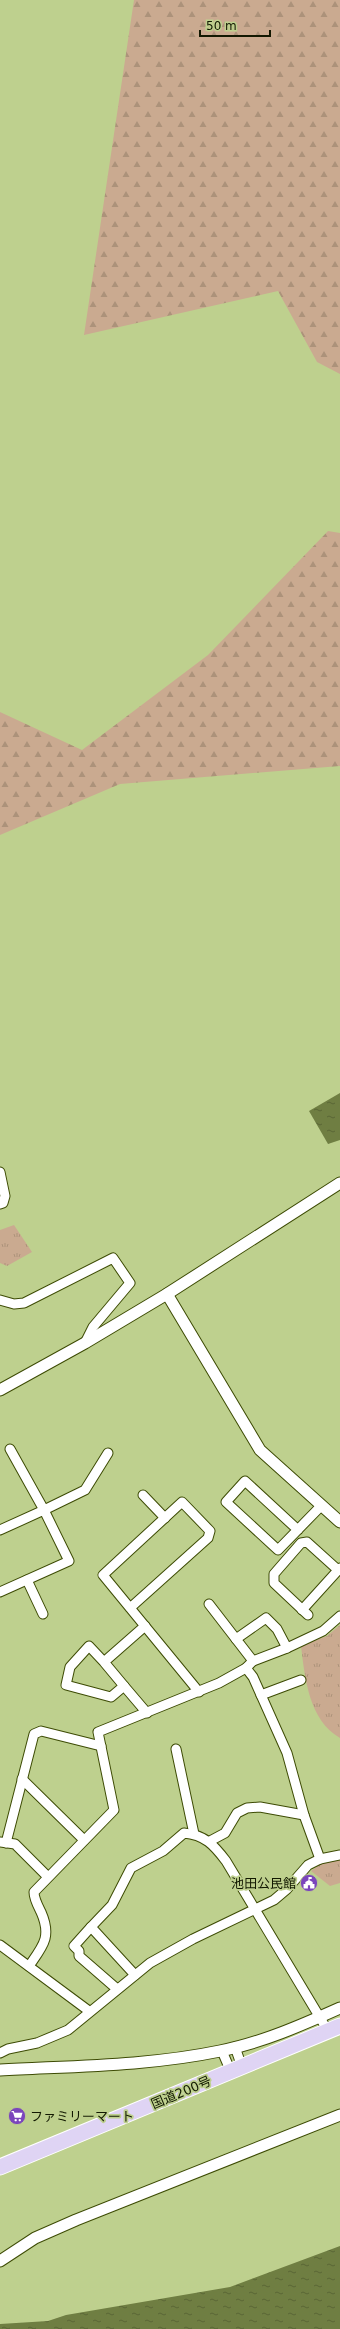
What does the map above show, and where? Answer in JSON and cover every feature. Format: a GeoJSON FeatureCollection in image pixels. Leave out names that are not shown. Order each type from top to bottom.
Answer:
{"type":"FeatureCollection","features":[{"type":"Feature","properties":{"kind":"highway","name":"国道200号"},"geometry":{"type":"LineString","coordinates":[[0,2167],[334,2029]]}},
{"type":"Feature","properties":{"kind":"street"},"geometry":{"type":"LineString","coordinates":[[0,1172],[5,1196],[3,1203],[0,1204]]}},
{"type":"Feature","properties":{"kind":"street"},"geometry":{"type":"LineString","coordinates":[[0,1390],[86,1342],[167,1294],[340,1183]]}},
{"type":"Feature","properties":{"kind":"street"},"geometry":{"type":"LineString","coordinates":[[0,1300],[14,1304],[24,1303],[113,1258],[130,1283],[93,1327],[86,1342]]}},
{"type":"Feature","properties":{"kind":"street"},"geometry":{"type":"LineString","coordinates":[[167,1294],[260,1450],[340,1522]]}},
{"type":"Feature","properties":{"kind":"street"},"geometry":{"type":"LineString","coordinates":[[0,1592],[69,1561],[44,1510],[10,1449]]}},
{"type":"Feature","properties":{"kind":"street"},"geometry":{"type":"LineString","coordinates":[[0,1530],[86,1490],[108,1454]]}},
{"type":"Feature","properties":{"kind":"street"},"geometry":{"type":"LineString","coordinates":[[298,1530],[246,1481],[226,1502],[278,1550],[298,1530],[321,1506]]}},
{"type":"Feature","properties":{"kind":"street"},"geometry":{"type":"LineString","coordinates":[[143,1495],[165,1518]]}},
{"type":"Feature","properties":{"kind":"street"},"geometry":{"type":"LineString","coordinates":[[130,1608],[208,1538],[210,1531],[182,1502],[103,1575],[130,1608],[145,1626],[199,1692]]}},
{"type":"Feature","properties":{"kind":"street"},"geometry":{"type":"LineString","coordinates":[[307,1542],[339,1569],[305,1613],[274,1584],[274,1574],[301,1544],[307,1542]]}},
{"type":"Feature","properties":{"kind":"street"},"geometry":{"type":"LineString","coordinates":[[27,1580],[43,1614]]}},
{"type":"Feature","properties":{"kind":"street"},"geometry":{"type":"LineString","coordinates":[[210,1604],[236,1639],[250,1664],[261,1696],[287,1753],[304,1815],[320,1859]]}},
{"type":"Feature","properties":{"kind":"street"},"geometry":{"type":"LineString","coordinates":[[30,1966],[47,1940],[44,1919],[34,1896],[34,1892],[47,1876],[114,1810],[98,1732],[199,1692],[250,1664],[323,1631],[340,1616]]}},
{"type":"Feature","properties":{"kind":"street"},"geometry":{"type":"LineString","coordinates":[[236,1639],[266,1618],[277,1629],[287,1648]]}},
{"type":"Feature","properties":{"kind":"street"},"geometry":{"type":"LineString","coordinates":[[104,1662],[145,1626]]}},
{"type":"Feature","properties":{"kind":"street"},"geometry":{"type":"LineString","coordinates":[[124,1686],[111,1697],[66,1685],[70,1667],[90,1646],[147,1713]]}},
{"type":"Feature","properties":{"kind":"street"},"geometry":{"type":"LineString","coordinates":[[261,1696],[301,1680]]}},
{"type":"Feature","properties":{"kind":"street"},"geometry":{"type":"LineString","coordinates":[[47,1876],[15,1844],[3,1842],[34,1734],[41,1731],[101,1746]]}},
{"type":"Feature","properties":{"kind":"street"},"geometry":{"type":"LineString","coordinates":[[176,1748],[194,1834]]}},
{"type":"Feature","properties":{"kind":"street"},"geometry":{"type":"LineString","coordinates":[[22,1779],[84,1840]]}},
{"type":"Feature","properties":{"kind":"street"},"geometry":{"type":"LineString","coordinates":[[210,1841],[225,1833],[237,1813],[247,1808],[260,1807],[304,1815]]}},
{"type":"Feature","properties":{"kind":"street"},"geometry":{"type":"LineString","coordinates":[[117,1989],[79,1956],[79,1951],[74,1946],[112,1906],[131,1868],[163,1851],[184,1833],[194,1834],[210,1841],[226,1861],[256,1908],[319,2018],[334,2029]]}},
{"type":"Feature","properties":{"kind":"street"},"geometry":{"type":"LineString","coordinates":[[0,2053],[8,2049],[37,2043],[68,2030],[89,2011],[150,1963],[193,1939],[274,1900],[287,1889],[308,1866],[320,1859],[340,1855]]}},
{"type":"Feature","properties":{"kind":"street"},"geometry":{"type":"LineString","coordinates":[[91,1927],[135,1975]]}},
{"type":"Feature","properties":{"kind":"street"},"geometry":{"type":"LineString","coordinates":[[0,1945],[89,2011]]}},
{"type":"Feature","properties":{"kind":"street"},"geometry":{"type":"LineString","coordinates":[[0,2070],[177,2059],[222,2051],[319,2018],[340,2008]]}},
{"type":"Feature","properties":{"kind":"street"},"geometry":{"type":"LineString","coordinates":[[235,2047],[237,2069]]}},
{"type":"Feature","properties":{"kind":"street"},"geometry":{"type":"LineString","coordinates":[[222,2051],[237,2069]]}},
{"type":"Feature","properties":{"kind":"street"},"geometry":{"type":"LineString","coordinates":[[0,2261],[35,2238],[76,2220],[340,2115]]}},
{"type":"Feature","properties":{"kind":"green space"},"geometry":{"type":"Polygon","coordinates":[[[134,0],[340,0],[340,374],[317,362],[278,291],[84,335],[134,0]]]}},
{"type":"Feature","properties":{"kind":"green space"},"geometry":{"type":"Polygon","coordinates":[[[328,531],[340,533],[340,766],[120,784],[0,835],[0,712],[82,750],[208,655],[328,531]]]}},
{"type":"Feature","properties":{"kind":"green space"},"geometry":{"type":"Polygon","coordinates":[[[14,1225],[32,1252],[7,1266],[0,1263],[0,1230],[14,1225]]]}},
{"type":"Feature","properties":{"kind":"green space"},"geometry":{"type":"Polygon","coordinates":[[[340,1625],[340,1738],[321,1721],[315,1710],[310,1698],[304,1672],[301,1646],[327,1636],[340,1625]]]}},
{"type":"Feature","properties":{"kind":"green space"},"geometry":{"type":"Polygon","coordinates":[[[340,1860],[340,1883],[330,1886],[311,1871],[322,1863],[340,1860]]]}},
{"type":"Feature","properties":{"kind":"water"},"geometry":{"type":"Polygon","coordinates":[[[340,1093],[340,1140],[328,1144],[309,1111],[340,1093]]]}},
{"type":"Feature","properties":{"kind":"water"},"geometry":{"type":"Polygon","coordinates":[[[340,2246],[340,2329],[0,2329],[0,2324],[48,2321],[66,2315],[230,2287],[340,2246]]]}},
{"type":"Feature","properties":{"kind":"place","name":"池田公民館"},"geometry":{"type":"Point","coordinates":[309,1883]}},
{"type":"Feature","properties":{"kind":"place","name":"ファミリーマート"},"geometry":{"type":"Point","coordinates":[17,2116]}}]}
